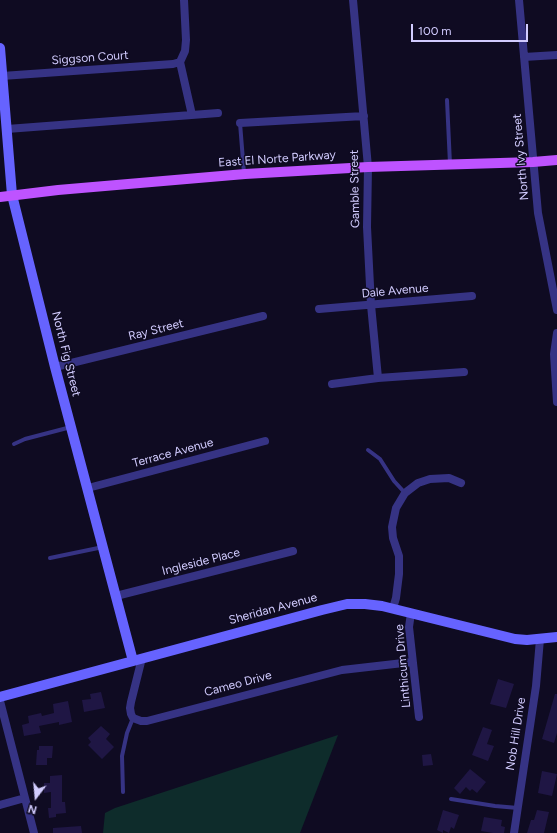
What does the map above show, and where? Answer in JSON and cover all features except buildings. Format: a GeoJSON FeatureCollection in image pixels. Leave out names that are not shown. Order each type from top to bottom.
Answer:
{"type":"FeatureCollection","features":[{"type":"Feature","properties":{"kind":"main road","name":"East El Norte Parkway"},"geometry":{"type":"LineString","coordinates":[[0,197],[244,174],[368,167],[557,160]]}},
{"type":"Feature","properties":{"kind":"street"},"geometry":{"type":"LineString","coordinates":[[184,0],[186,40],[185,51],[180,62],[192,115]]}},
{"type":"Feature","properties":{"kind":"street","name":"Gamble Street"},"geometry":{"type":"LineString","coordinates":[[353,0],[368,167],[367,227],[371,305],[378,378]]}},
{"type":"Feature","properties":{"kind":"street","name":"North Ivy Street"},"geometry":{"type":"LineString","coordinates":[[519,0],[538,213],[557,310]]}},
{"type":"Feature","properties":{"kind":"street","name":"North Fig Street"},"geometry":{"type":"LineString","coordinates":[[0,48],[12,195],[55,367],[72,426],[116,596],[138,660]]}},
{"type":"Feature","properties":{"kind":"street"},"geometry":{"type":"LineString","coordinates":[[524,56],[557,55]]}},
{"type":"Feature","properties":{"kind":"street","name":"Siggson Court"},"geometry":{"type":"LineString","coordinates":[[2,76],[173,64],[180,62]]}},
{"type":"Feature","properties":{"kind":"street"},"geometry":{"type":"LineString","coordinates":[[7,129],[218,113]]}},
{"type":"Feature","properties":{"kind":"street"},"geometry":{"type":"LineString","coordinates":[[240,123],[364,116]]}},
{"type":"Feature","properties":{"kind":"street","name":"Dale Avenue"},"geometry":{"type":"LineString","coordinates":[[319,309],[472,296]]}},
{"type":"Feature","properties":{"kind":"street","name":"Ray Street"},"geometry":{"type":"LineString","coordinates":[[55,367],[263,316]]}},
{"type":"Feature","properties":{"kind":"street"},"geometry":{"type":"LineString","coordinates":[[557,333],[554,354],[557,402]]}},
{"type":"Feature","properties":{"kind":"street"},"geometry":{"type":"LineString","coordinates":[[332,384],[378,378],[464,372]]}},
{"type":"Feature","properties":{"kind":"street","name":"Terrace Avenue"},"geometry":{"type":"LineString","coordinates":[[88,488],[265,441]]}},
{"type":"Feature","properties":{"kind":"street"},"geometry":{"type":"LineString","coordinates":[[394,608],[399,574],[399,556],[393,538],[392,527],[396,508],[406,493],[418,482],[430,479],[449,478],[461,483]]}},
{"type":"Feature","properties":{"kind":"street","name":"Ingleside Place"},"geometry":{"type":"LineString","coordinates":[[116,596],[293,551]]}},
{"type":"Feature","properties":{"kind":"street","name":"Sheridan Avenue"},"geometry":{"type":"LineString","coordinates":[[0,697],[347,604],[365,604],[394,608],[506,638],[521,640],[557,637]]}},
{"type":"Feature","properties":{"kind":"street","name":"Linthicum Drive"},"geometry":{"type":"LineString","coordinates":[[411,613],[409,627],[412,662],[419,709],[418,717]]}},
{"type":"Feature","properties":{"kind":"street","name":"Nob Hill Drive"},"geometry":{"type":"LineString","coordinates":[[514,833],[536,686],[540,639]]}},
{"type":"Feature","properties":{"kind":"street"},"geometry":{"type":"LineString","coordinates":[[133,718],[130,714],[131,702],[138,660]]}},
{"type":"Feature","properties":{"kind":"street","name":"Cameo Drive"},"geometry":{"type":"LineString","coordinates":[[133,718],[141,721],[147,721],[342,670],[412,662]]}},
{"type":"Feature","properties":{"kind":"street"},"geometry":{"type":"LineString","coordinates":[[0,701],[34,833]]}},
{"type":"Feature","properties":{"kind":"street"},"geometry":{"type":"LineString","coordinates":[[0,805],[25,798]]}},
{"type":"Feature","properties":{"kind":"lane"},"geometry":{"type":"LineString","coordinates":[[447,100],[450,165]]}},
{"type":"Feature","properties":{"kind":"lane"},"geometry":{"type":"LineString","coordinates":[[240,123],[244,174]]}},
{"type":"Feature","properties":{"kind":"lane"},"geometry":{"type":"LineString","coordinates":[[14,444],[24,439],[72,426]]}},
{"type":"Feature","properties":{"kind":"lane"},"geometry":{"type":"LineString","coordinates":[[368,450],[380,458],[394,481],[406,493]]}},
{"type":"Feature","properties":{"kind":"lane"},"geometry":{"type":"LineString","coordinates":[[50,558],[103,547]]}},
{"type":"Feature","properties":{"kind":"lane"},"geometry":{"type":"LineString","coordinates":[[124,792],[122,756],[127,733],[133,718]]}},
{"type":"Feature","properties":{"kind":"lane"},"geometry":{"type":"LineString","coordinates":[[451,799],[518,808]]}},
{"type":"Feature","properties":{"kind":"green space"},"geometry":{"type":"Polygon","coordinates":[[[338,735],[300,833],[103,833],[105,813],[115,808],[338,735]]]}}]}
